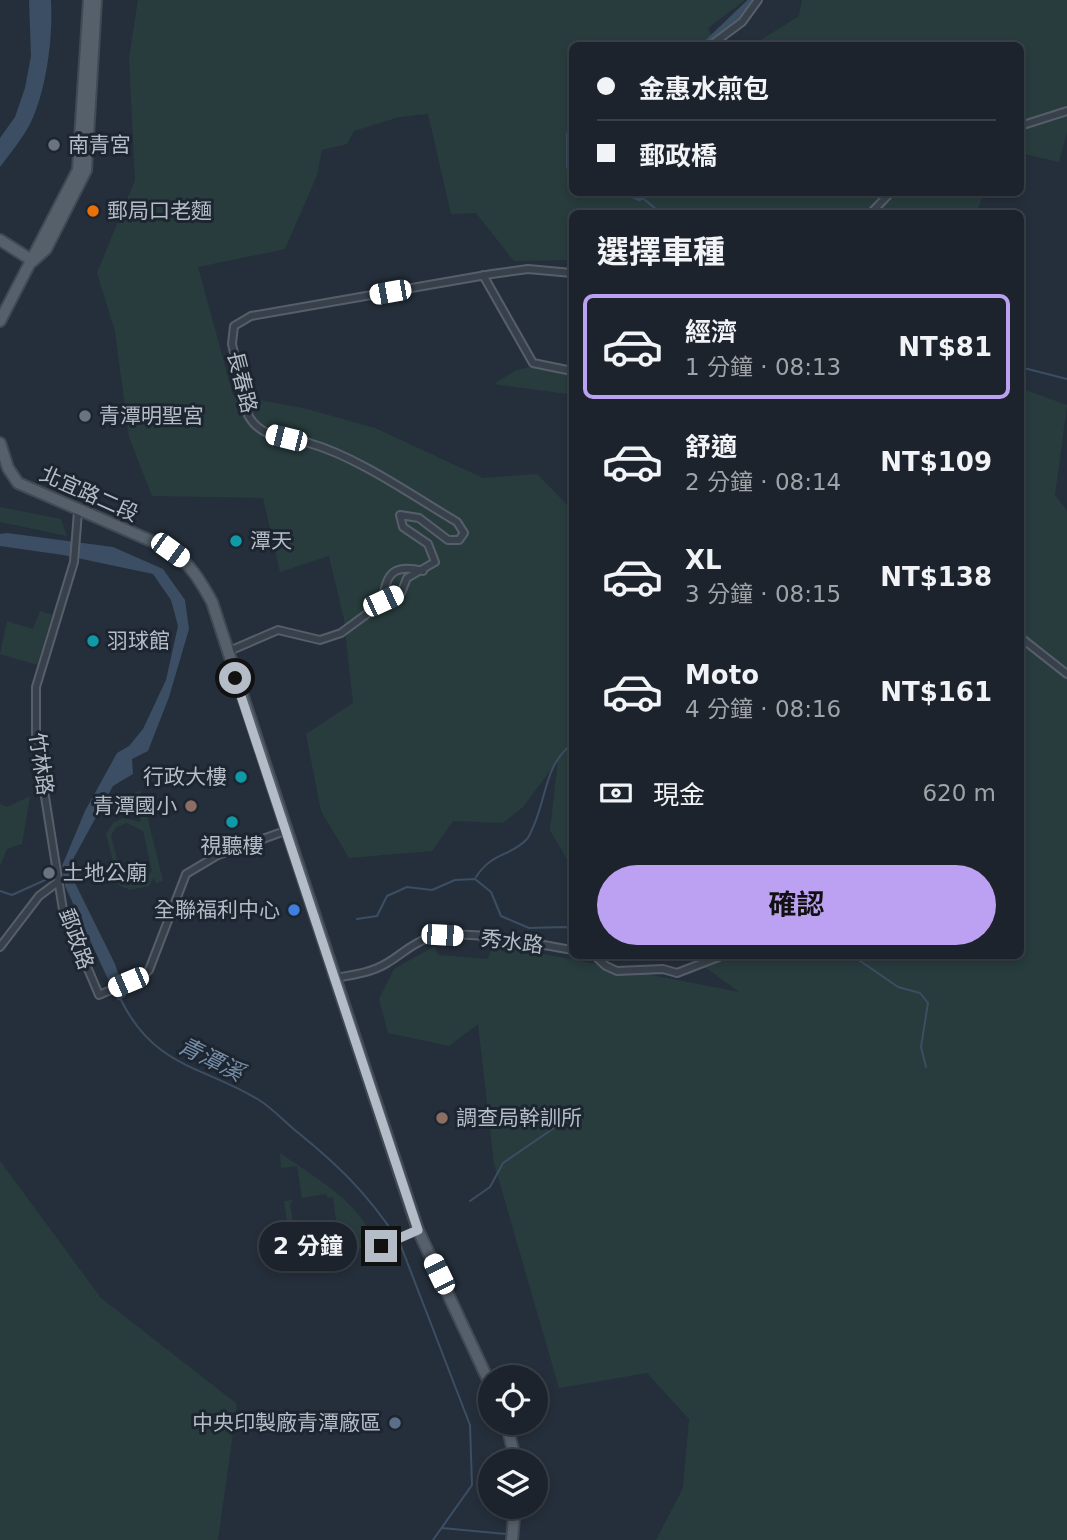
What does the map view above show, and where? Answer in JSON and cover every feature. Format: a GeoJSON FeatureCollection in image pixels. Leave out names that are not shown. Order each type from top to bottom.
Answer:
{"type":"FeatureCollection","features":[{"type":"Feature","properties":{"kind":"main road"},"geometry":{"type":"LineString","coordinates":[[0,321],[78,170],[89,0]]}},
{"type":"Feature","properties":{"kind":"main road"},"geometry":{"type":"LineString","coordinates":[[33,261],[46,249],[86,170],[96,0]]}},
{"type":"Feature","properties":{"kind":"main road"},"geometry":{"type":"LineString","coordinates":[[0,240],[33,261]]}},
{"type":"Feature","properties":{"kind":"main road","name":"北宜路二段"},"geometry":{"type":"LineString","coordinates":[[0,443],[8,468],[18,483],[78,512],[170,550],[186,561],[212,602],[335,978],[414,1231],[481,1365]]}},
{"type":"Feature","properties":{"kind":"main road"},"geometry":{"type":"LineString","coordinates":[[512,1540],[514,1519]]}},
{"type":"Feature","properties":{"kind":"street"},"geometry":{"type":"LineString","coordinates":[[715,42],[742,22],[758,0]]}},
{"type":"Feature","properties":{"kind":"street"},"geometry":{"type":"LineString","coordinates":[[1024,125],[1067,111]]}},
{"type":"Feature","properties":{"kind":"street"},"geometry":{"type":"LineString","coordinates":[[874,210],[887,196]]}},
{"type":"Feature","properties":{"kind":"street","name":"長春路"},"geometry":{"type":"LineString","coordinates":[[423,571],[431,567],[435,555],[428,544],[404,527],[400,515],[419,517],[448,540],[463,537],[463,527],[398,487],[334,453],[311,443],[263,433],[254,425],[240,385],[232,334],[234,326],[251,316],[483,275],[528,270],[569,274]]}},
{"type":"Feature","properties":{"kind":"street"},"geometry":{"type":"LineString","coordinates":[[483,275],[533,363],[569,370]]}},
{"type":"Feature","properties":{"kind":"street","name":"竹林路"},"geometry":{"type":"LineString","coordinates":[[59,881],[41,780],[35,705],[36,687],[74,562],[78,512]]}},
{"type":"Feature","properties":{"kind":"street"},"geometry":{"type":"LineString","coordinates":[[383,601],[384,589],[392,572],[402,567],[423,571]]}},
{"type":"Feature","properties":{"kind":"street"},"geometry":{"type":"LineString","coordinates":[[227,652],[278,631],[320,640],[341,633],[383,601],[401,593],[407,578],[423,571]]}},
{"type":"Feature","properties":{"kind":"street"},"geometry":{"type":"LineString","coordinates":[[1024,639],[1067,674]]}},
{"type":"Feature","properties":{"kind":"street","name":"郵政路"},"geometry":{"type":"LineString","coordinates":[[59,881],[63,910],[99,995],[143,976],[156,957],[186,874],[218,855],[285,831]]}},
{"type":"Feature","properties":{"kind":"street"},"geometry":{"type":"LineString","coordinates":[[0,947],[38,896],[59,881]]}},
{"type":"Feature","properties":{"kind":"street","name":"秀水路"},"geometry":{"type":"LineString","coordinates":[[335,978],[371,971],[388,963],[407,947],[442,935],[491,938],[569,950]]}},
{"type":"Feature","properties":{"kind":"street"},"geometry":{"type":"LineString","coordinates":[[598,959],[617,971],[663,969],[677,973],[713,959]]}},
{"type":"Feature","properties":{"kind":"street"},"geometry":{"type":"LineString","coordinates":[[372,1250],[414,1231]]}},
{"type":"Feature","properties":{"kind":"street"},"geometry":{"type":"LineString","coordinates":[[375,1236],[383,1245]]}},
{"type":"Feature","properties":{"kind":"green space"},"geometry":{"type":"Polygon","coordinates":[[[138,0],[745,0],[708,28],[715,42],[569,42],[569,196],[983,196],[977,210],[569,210],[569,260],[514,261],[476,213],[451,214],[428,114],[399,117],[354,131],[347,144],[322,150],[317,175],[285,249],[198,267],[233,395],[303,408],[375,428],[483,478],[537,474],[569,507],[569,863],[550,830],[558,760],[523,807],[503,823],[453,821],[432,851],[349,858],[321,811],[306,734],[353,703],[344,619],[329,556],[280,572],[263,498],[152,496],[129,437],[115,331],[97,273],[135,180],[129,58],[138,0]]]}},
{"type":"Feature","properties":{"kind":"green space"},"geometry":{"type":"Polygon","coordinates":[[[802,0],[1067,0],[1067,132],[1059,162],[1024,154],[1024,42],[757,42],[799,16],[802,0]]]}},
{"type":"Feature","properties":{"kind":"green space"},"geometry":{"type":"Polygon","coordinates":[[[539,365],[569,373],[569,420],[568,394],[494,384],[516,370],[539,365]]]}},
{"type":"Feature","properties":{"kind":"green space"},"geometry":{"type":"Polygon","coordinates":[[[1024,389],[1067,405],[1055,495],[1067,511],[1067,1540],[656,1540],[683,1488],[689,1419],[647,1373],[559,1388],[494,1163],[478,1024],[449,1046],[388,1033],[379,999],[394,969],[435,946],[438,955],[488,959],[493,944],[739,992],[694,959],[1024,959],[1024,389]]]}},
{"type":"Feature","properties":{"kind":"green space"},"geometry":{"type":"Polygon","coordinates":[[[0,507],[61,519],[67,536],[0,522],[0,507]]]}},
{"type":"Feature","properties":{"kind":"green space"},"geometry":{"type":"Polygon","coordinates":[[[40,611],[52,615],[37,665],[0,654],[7,621],[33,629],[40,611]]]}},
{"type":"Feature","properties":{"kind":"green space"},"geometry":{"type":"Polygon","coordinates":[[[141,791],[163,881],[156,883],[154,877],[149,886],[130,890],[119,885],[106,834],[113,823],[123,818],[141,822],[135,792],[141,791]],[[127,823],[116,827],[111,836],[123,882],[138,885],[152,871],[143,831],[127,823]]]}},
{"type":"Feature","properties":{"kind":"green space"},"geometry":{"type":"Polygon","coordinates":[[[30,796],[22,844],[7,849],[0,866],[0,804],[7,807],[30,796]]]}},
{"type":"Feature","properties":{"kind":"green space"},"geometry":{"type":"Polygon","coordinates":[[[280,1153],[333,1190],[358,1213],[371,1238],[360,1240],[361,1245],[372,1244],[370,1247],[292,1259],[284,1201],[293,1200],[290,1204],[295,1236],[306,1234],[305,1226],[313,1224],[311,1233],[321,1232],[316,1224],[324,1223],[326,1231],[337,1229],[333,1197],[328,1198],[326,1194],[302,1198],[297,1166],[281,1168],[280,1153]]]}},
{"type":"Feature","properties":{"kind":"green space"},"geometry":{"type":"Polygon","coordinates":[[[0,1161],[101,1298],[237,1404],[218,1540],[0,1540],[0,1161]]]}},
{"type":"Feature","properties":{"kind":"water"},"geometry":{"type":"Polygon","coordinates":[[[29,0],[51,0],[48,62],[37,109],[21,139],[0,167],[0,138],[15,117],[25,88],[31,56],[29,0]]]}},
{"type":"Feature","properties":{"kind":"water"},"geometry":{"type":"Polygon","coordinates":[[[0,534],[113,547],[163,569],[185,600],[189,629],[169,697],[148,751],[132,759],[133,774],[113,786],[71,863],[75,883],[115,964],[126,996],[118,1001],[65,886],[62,866],[85,811],[117,753],[129,746],[143,729],[166,680],[178,626],[171,600],[153,574],[63,555],[0,546],[0,534]]]}},
{"type":"Feature","properties":{"kind":"waterway"},"geometry":{"type":"LineString","coordinates":[[712,42],[753,3]]}},
{"type":"Feature","properties":{"kind":"waterway"},"geometry":{"type":"LineString","coordinates":[[640,196],[657,210]]}},
{"type":"Feature","properties":{"kind":"waterway"},"geometry":{"type":"LineString","coordinates":[[1024,368],[1067,379]]}},
{"type":"Feature","properties":{"kind":"waterway"},"geometry":{"type":"LineString","coordinates":[[476,877],[488,863],[521,845],[528,838],[556,761],[569,747]]}},
{"type":"Feature","properties":{"kind":"waterway"},"geometry":{"type":"LineString","coordinates":[[0,891],[12,895],[54,876]]}},
{"type":"Feature","properties":{"kind":"waterway"},"geometry":{"type":"LineString","coordinates":[[357,919],[377,916],[387,896],[407,887],[432,890],[455,880],[475,879],[491,892],[501,916],[529,928],[569,929]]}},
{"type":"Feature","properties":{"kind":"waterway"},"geometry":{"type":"LineString","coordinates":[[857,959],[898,987],[920,993],[928,1003],[921,1047],[926,1067]]}},
{"type":"Feature","properties":{"kind":"waterway","name":"青潭溪"},"geometry":{"type":"LineString","coordinates":[[120,998],[133,1021],[148,1039],[164,1052],[259,1100],[325,1156],[362,1193],[396,1237]]}},
{"type":"Feature","properties":{"kind":"waterway"},"geometry":{"type":"LineString","coordinates":[[470,1201],[490,1187],[503,1163],[554,1128]]}},
{"type":"Feature","properties":{"kind":"waterway","name":"青潭溪"},"geometry":{"type":"LineString","coordinates":[[399,1241],[470,1425],[472,1485],[433,1540]]}},
{"type":"Feature","properties":{"kind":"waterway"},"geometry":{"type":"LineString","coordinates":[[442,1528],[506,1534]]}},
{"type":"Feature","properties":{"kind":"place","name":"南青宮"},"geometry":{"type":"Point","coordinates":[54,145]}},
{"type":"Feature","properties":{"kind":"place","name":"郵局口老麵"},"geometry":{"type":"Point","coordinates":[93,211]}},
{"type":"Feature","properties":{"kind":"place","name":"青潭明聖宮"},"geometry":{"type":"Point","coordinates":[85,416]}},
{"type":"Feature","properties":{"kind":"place","name":"潭天"},"geometry":{"type":"Point","coordinates":[236,541]}},
{"type":"Feature","properties":{"kind":"place","name":"羽球館"},"geometry":{"type":"Point","coordinates":[93,641]}},
{"type":"Feature","properties":{"kind":"place","name":"行政大樓"},"geometry":{"type":"Point","coordinates":[241,777]}},
{"type":"Feature","properties":{"kind":"place","name":"青潭國小"},"geometry":{"type":"Point","coordinates":[191,806]}},
{"type":"Feature","properties":{"kind":"place","name":"視聽樓"},"geometry":{"type":"Point","coordinates":[232,822]}},
{"type":"Feature","properties":{"kind":"place","name":"土地公廟"},"geometry":{"type":"Point","coordinates":[49,873]}},
{"type":"Feature","properties":{"kind":"place","name":"全聯福利中心"},"geometry":{"type":"Point","coordinates":[294,910]}},
{"type":"Feature","properties":{"kind":"place","name":"調查局幹訓所"},"geometry":{"type":"Point","coordinates":[442,1118]}},
{"type":"Feature","properties":{"kind":"place","name":"中央印製廠青潭廠區"},"geometry":{"type":"Point","coordinates":[395,1423]}},
{"type":"Feature","properties":{"kind":"route"},"geometry":{"type":"LineString","coordinates":[[235,678],[418,1230],[381,1246]]}}]}
